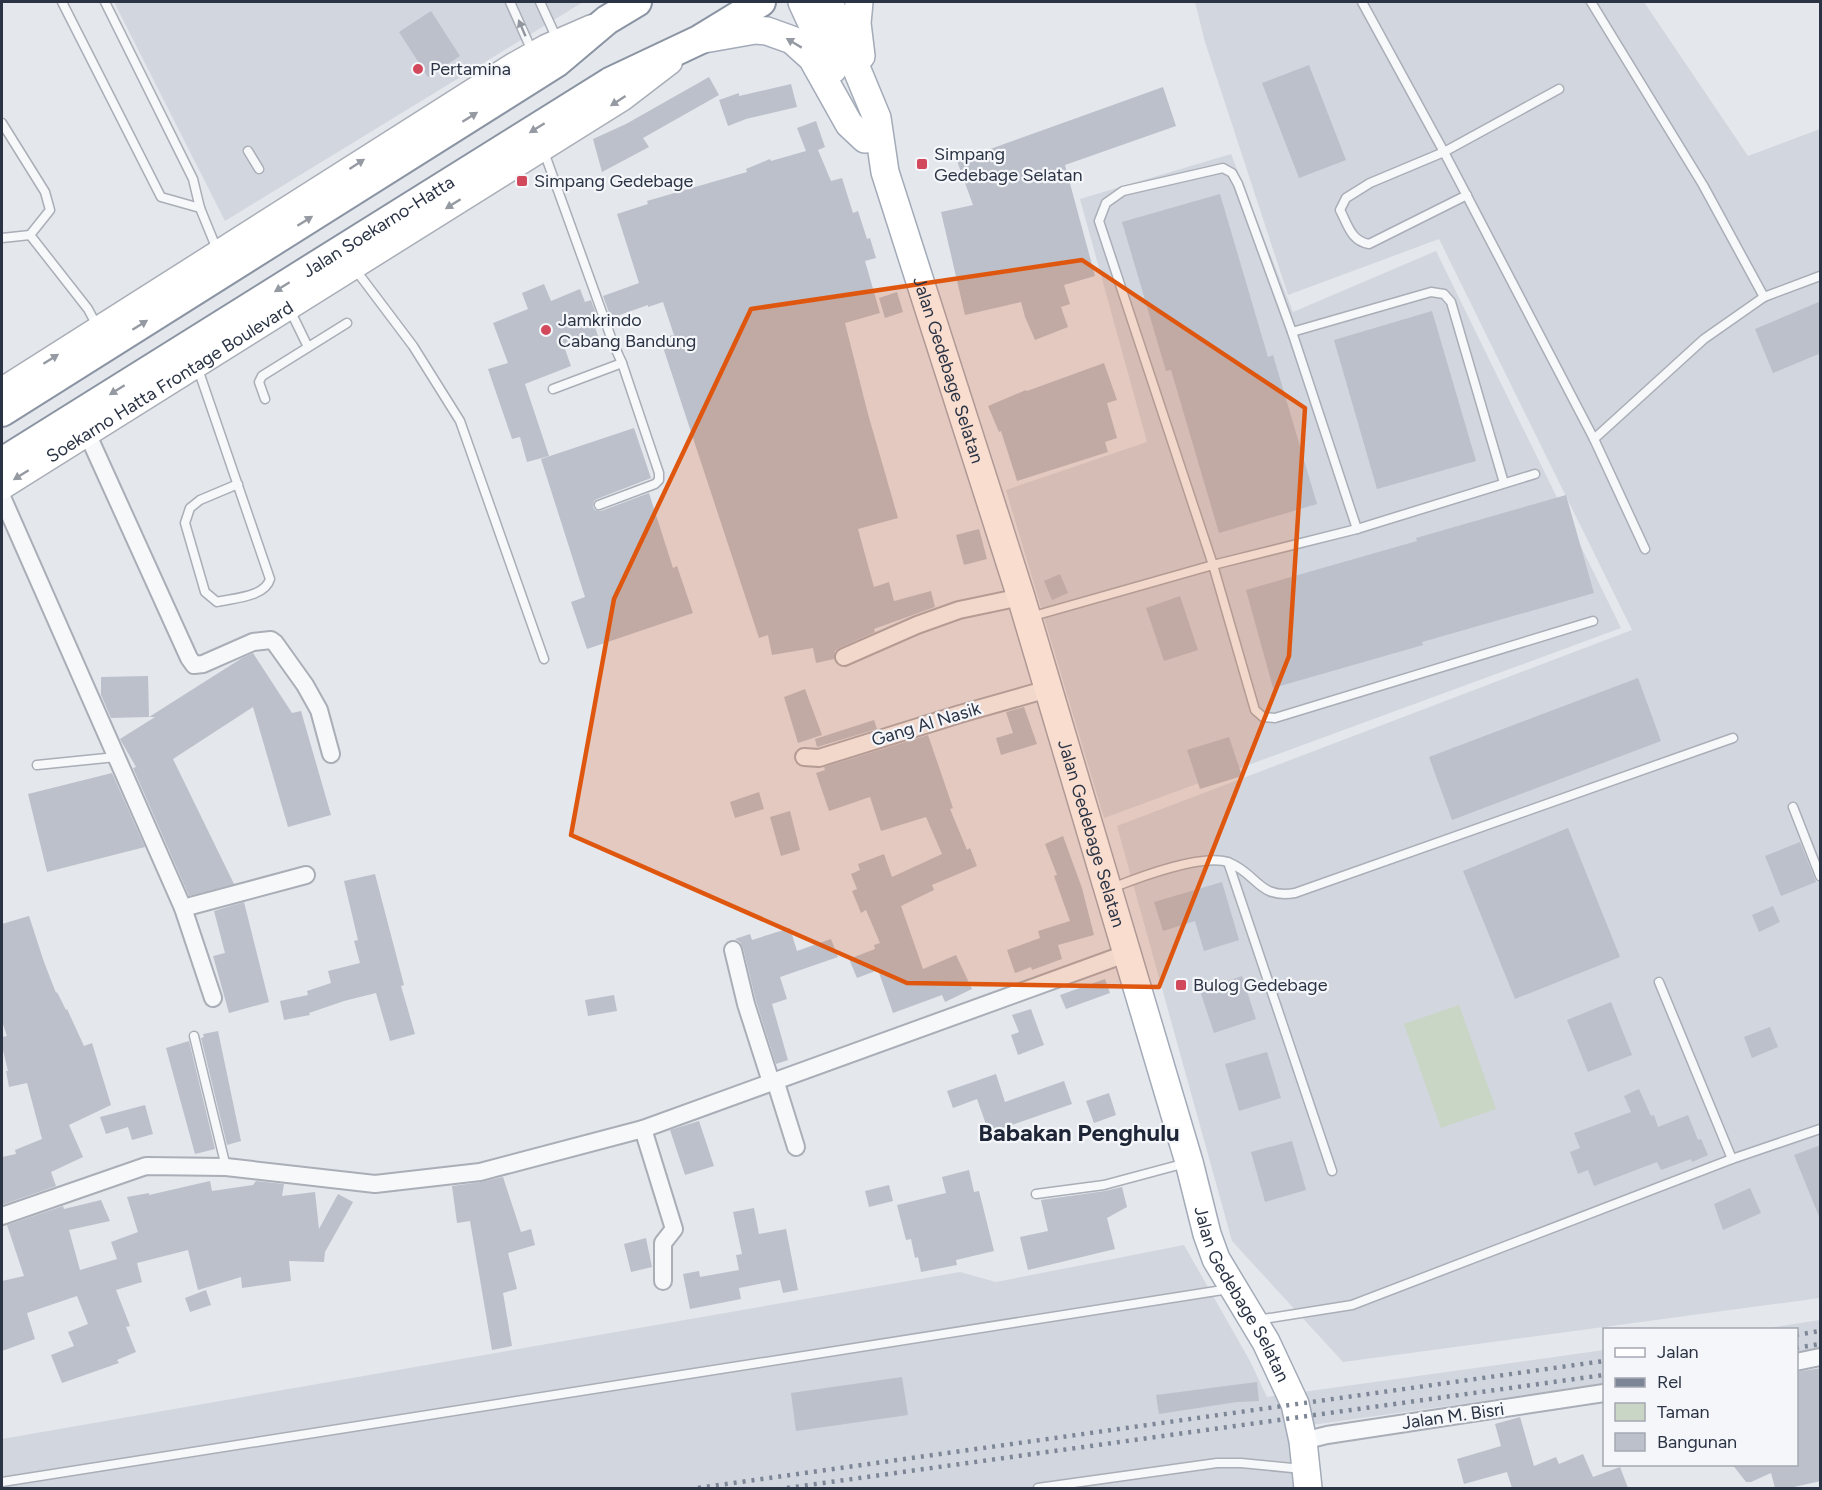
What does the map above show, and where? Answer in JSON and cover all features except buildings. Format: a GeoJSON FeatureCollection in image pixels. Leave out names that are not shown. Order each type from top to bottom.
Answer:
{"type":"FeatureCollection","features":[{"type":"Feature","properties":{"kind":"highway"},"geometry":{"type":"LineString","coordinates":[[2,412],[556,63],[607,20],[637,2]]}},
{"type":"Feature","properties":{"kind":"highway","name":"Jalan Soekarno-Hatta"},"geometry":{"type":"LineString","coordinates":[[2,462],[610,82],[699,40],[761,2]]}},
{"type":"Feature","properties":{"kind":"main road","name":"Jalan Gedebage Selatan"},"geometry":{"type":"LineString","coordinates":[[802,2],[871,128]]}},
{"type":"Feature","properties":{"kind":"main road","name":"Jalan Gedebage Selatan"},"geometry":{"type":"LineString","coordinates":[[829,2],[1024,607],[1128,953],[1189,1162],[1207,1234],[1216,1259],[1233,1288],[1262,1319],[1275,1359],[1294,1404],[1303,1441],[1307,1479]]}},
{"type":"Feature","properties":{"kind":"main road"},"geometry":{"type":"LineString","coordinates":[[699,40],[755,30],[773,33],[792,40],[812,58],[820,69],[849,124],[871,128],[874,96],[858,39],[859,2]]}},
{"type":"Feature","properties":{"kind":"main road"},"geometry":{"type":"LineString","coordinates":[[2,390],[533,54],[607,20]]}},
{"type":"Feature","properties":{"kind":"main road","name":"Soekarno Hatta Frontage Boulevard"},"geometry":{"type":"LineString","coordinates":[[2,487],[623,98],[699,40]]}},
{"type":"Feature","properties":{"kind":"street"},"geometry":{"type":"LineString","coordinates":[[87,433],[189,658],[194,664],[203,664],[253,642],[271,640],[305,685],[319,711],[331,754]]}},
{"type":"Feature","properties":{"kind":"street"},"geometry":{"type":"LineString","coordinates":[[2,497],[183,908],[213,998]]}},
{"type":"Feature","properties":{"kind":"street"},"geometry":{"type":"LineString","coordinates":[[844,657],[917,625],[959,610],[1024,607]]}},
{"type":"Feature","properties":{"kind":"street","name":"Gang Al Nasik"},"geometry":{"type":"LineString","coordinates":[[804,757],[819,758],[1048,689]]}},
{"type":"Feature","properties":{"kind":"street"},"geometry":{"type":"LineString","coordinates":[[183,908],[306,875]]}},
{"type":"Feature","properties":{"kind":"street"},"geometry":{"type":"LineString","coordinates":[[733,950],[746,1004],[796,1147]]}},
{"type":"Feature","properties":{"kind":"street"},"geometry":{"type":"LineString","coordinates":[[2,1216],[146,1166],[225,1167],[375,1184],[480,1172],[643,1129],[1128,953]]}},
{"type":"Feature","properties":{"kind":"street"},"geometry":{"type":"LineString","coordinates":[[643,1129],[674,1229],[663,1243],[663,1281]]}},
{"type":"Feature","properties":{"kind":"street"},"geometry":{"type":"LineString","coordinates":[[1798,1362],[1821,1357]]}},
{"type":"Feature","properties":{"kind":"street","name":"Jalan M. Bisri"},"geometry":{"type":"LineString","coordinates":[[1303,1441],[1327,1435],[1603,1393]]}},
{"type":"Feature","properties":{"kind":"lane"},"geometry":{"type":"LineString","coordinates":[[62,2],[161,197],[200,208]]}},
{"type":"Feature","properties":{"kind":"lane"},"geometry":{"type":"LineString","coordinates":[[105,2],[194,179],[200,208],[218,252]]}},
{"type":"Feature","properties":{"kind":"lane"},"geometry":{"type":"LineString","coordinates":[[512,2],[533,54]]}},
{"type":"Feature","properties":{"kind":"lane"},"geometry":{"type":"LineString","coordinates":[[540,2],[558,41]]}},
{"type":"Feature","properties":{"kind":"lane"},"geometry":{"type":"LineString","coordinates":[[1362,2],[1467,195],[1594,439],[1646,549]]}},
{"type":"Feature","properties":{"kind":"lane"},"geometry":{"type":"LineString","coordinates":[[1591,2],[1703,185],[1764,297]]}},
{"type":"Feature","properties":{"kind":"lane"},"geometry":{"type":"LineString","coordinates":[[1467,195],[1369,244],[1360,243],[1354,238],[1340,210],[1346,198],[1370,183],[1444,152],[1559,89]]}},
{"type":"Feature","properties":{"kind":"lane"},"geometry":{"type":"LineString","coordinates":[[2,123],[45,192],[50,210],[30,235],[2,238]]}},
{"type":"Feature","properties":{"kind":"lane"},"geometry":{"type":"LineString","coordinates":[[543,148],[622,363],[660,480],[655,484],[599,504]]}},
{"type":"Feature","properties":{"kind":"lane"},"geometry":{"type":"LineString","coordinates":[[248,151],[260,169]]}},
{"type":"Feature","properties":{"kind":"lane"},"geometry":{"type":"LineString","coordinates":[[1358,528],[1292,332],[1232,173],[1223,168],[1123,191],[1106,203],[1099,221],[1212,565],[1255,710],[1263,717],[1275,718],[1593,621]]}},
{"type":"Feature","properties":{"kind":"lane"},"geometry":{"type":"LineString","coordinates":[[30,235],[88,309],[98,329]]}},
{"type":"Feature","properties":{"kind":"lane"},"geometry":{"type":"LineString","coordinates":[[353,266],[413,346],[460,421],[544,659]]}},
{"type":"Feature","properties":{"kind":"lane"},"geometry":{"type":"LineString","coordinates":[[1594,439],[1704,339],[1764,297],[1821,276]]}},
{"type":"Feature","properties":{"kind":"lane"},"geometry":{"type":"LineString","coordinates":[[1292,332],[1431,292],[1444,294],[1451,302],[1504,483]]}},
{"type":"Feature","properties":{"kind":"lane"},"geometry":{"type":"LineString","coordinates":[[288,307],[308,347]]}},
{"type":"Feature","properties":{"kind":"lane"},"geometry":{"type":"LineString","coordinates":[[265,399],[259,382],[262,376],[347,323]]}},
{"type":"Feature","properties":{"kind":"lane"},"geometry":{"type":"LineString","coordinates":[[553,389],[622,363]]}},
{"type":"Feature","properties":{"kind":"lane"},"geometry":{"type":"LineString","coordinates":[[197,364],[238,484],[270,579],[268,586],[262,591],[217,602],[206,592],[185,523],[190,508],[200,500],[238,484]]}},
{"type":"Feature","properties":{"kind":"lane"},"geometry":{"type":"LineString","coordinates":[[1024,607],[1212,565],[1358,528],[1535,474]]}},
{"type":"Feature","properties":{"kind":"lane"},"geometry":{"type":"LineString","coordinates":[[1108,890],[1143,876],[1207,860],[1228,862],[1269,892],[1282,895],[1295,893],[1733,738]]}},
{"type":"Feature","properties":{"kind":"lane"},"geometry":{"type":"LineString","coordinates":[[38,765],[116,757]]}},
{"type":"Feature","properties":{"kind":"lane"},"geometry":{"type":"LineString","coordinates":[[1793,807],[1821,876]]}},
{"type":"Feature","properties":{"kind":"lane"},"geometry":{"type":"LineString","coordinates":[[1228,862],[1332,1171]]}},
{"type":"Feature","properties":{"kind":"lane"},"geometry":{"type":"LineString","coordinates":[[1659,982],[1732,1159]]}},
{"type":"Feature","properties":{"kind":"lane"},"geometry":{"type":"LineString","coordinates":[[194,1036],[225,1167]]}},
{"type":"Feature","properties":{"kind":"lane"},"geometry":{"type":"LineString","coordinates":[[1262,1319],[1352,1305],[1732,1159],[1821,1130]]}},
{"type":"Feature","properties":{"kind":"lane"},"geometry":{"type":"LineString","coordinates":[[1036,1194],[1104,1185],[1189,1162]]}},
{"type":"Feature","properties":{"kind":"lane"},"geometry":{"type":"LineString","coordinates":[[2,1482],[1233,1288]]}},
{"type":"Feature","properties":{"kind":"lane"},"geometry":{"type":"LineString","coordinates":[[1038,1488],[1217,1463],[1241,1463],[1307,1479]]}},
{"type":"Feature","properties":{"kind":"highlighted area"},"geometry":{"type":"Polygon","coordinates":[[[1082,260],[1305,408],[1289,656],[1159,987],[907,983],[571,835],[614,599],[751,309],[1082,260]]]}},
{"type":"Feature","properties":{"kind":"shaded area"},"geometry":{"type":"Polygon","coordinates":[[[114,2],[583,2],[225,221],[114,2]]]}},
{"type":"Feature","properties":{"kind":"shaded area"},"geometry":{"type":"Polygon","coordinates":[[[1195,2],[1644,2],[1748,156],[1820,129],[1820,1298],[1343,1362],[1232,1241],[1117,826],[1632,630],[1439,239],[1288,295],[1205,42],[1195,2]]]}},
{"type":"Feature","properties":{"kind":"shaded area"},"geometry":{"type":"Polygon","coordinates":[[[1231,154],[1293,312],[1436,251],[1621,628],[1104,818],[1006,490],[1147,442],[1080,199],[1231,154]]]}},
{"type":"Feature","properties":{"kind":"shaded area"},"geometry":{"type":"Polygon","coordinates":[[[1184,1245],[1250,1361],[1267,1397],[1603,1350],[1603,1384],[1290,1428],[1296,1488],[2,1488],[2,1439],[960,1272],[996,1282],[1184,1245]]]}},
{"type":"Feature","properties":{"kind":"shaded area"},"geometry":{"type":"Polygon","coordinates":[[[1820,1320],[1820,1353],[1798,1356],[1798,1328],[1768,1328],[1820,1320]]]}},
{"type":"Feature","properties":{"kind":"green space"},"geometry":{"type":"Polygon","coordinates":[[[1459,1005],[1496,1109],[1441,1128],[1404,1024],[1459,1005]]]}},
{"type":"Feature","properties":{"kind":"railway"},"geometry":{"type":"LineString","coordinates":[[1798,1335],[1820,1331]]}},
{"type":"Feature","properties":{"kind":"railway"},"geometry":{"type":"LineString","coordinates":[[1798,1348],[1820,1344]]}},
{"type":"Feature","properties":{"kind":"railway"},"geometry":{"type":"LineString","coordinates":[[698,1488],[1603,1361]]}},
{"type":"Feature","properties":{"kind":"railway"},"geometry":{"type":"LineString","coordinates":[[787,1488],[1603,1375]]}},
{"type":"Feature","properties":{"kind":"place","name":"Pertamina"},"geometry":{"type":"Point","coordinates":[418,69]}},
{"type":"Feature","properties":{"kind":"place","name":"Simpang Gedebage Selatan"},"geometry":{"type":"Point","coordinates":[922,164]}},
{"type":"Feature","properties":{"kind":"place","name":"Simpang Gedebage"},"geometry":{"type":"Point","coordinates":[522,181]}},
{"type":"Feature","properties":{"kind":"place","name":"Jamkrindo Cabang Bandung"},"geometry":{"type":"Point","coordinates":[546,330]}},
{"type":"Feature","properties":{"kind":"place","name":"Bulog Gedebage"},"geometry":{"type":"Point","coordinates":[1181,985]}},
{"type":"Feature","properties":{"kind":"district","name":"Babakan Penghulu"},"geometry":{"type":"Point","coordinates":[1079,1132]}}]}
